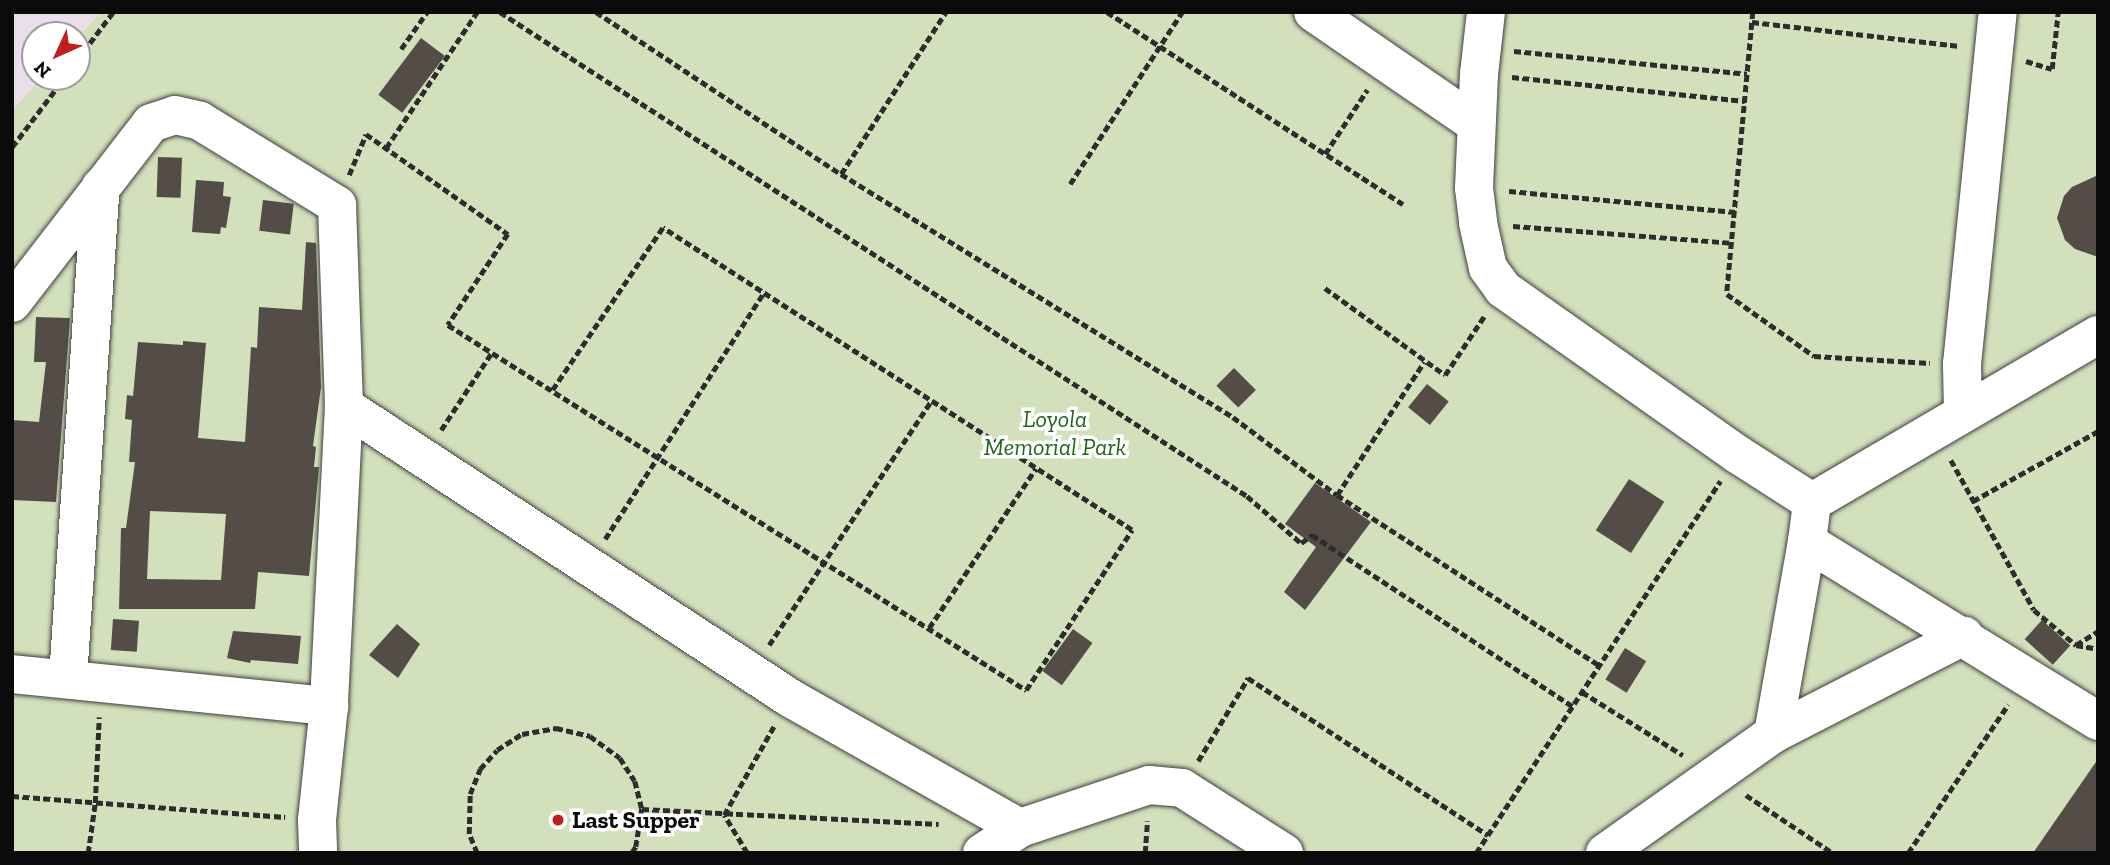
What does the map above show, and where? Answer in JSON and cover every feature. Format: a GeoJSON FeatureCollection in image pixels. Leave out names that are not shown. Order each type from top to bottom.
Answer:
{"type":"FeatureCollection","features":[{"type":"Feature","properties":{"kind":"lane"},"geometry":{"type":"LineString","coordinates":[[1313,12],[1476,124]]}},
{"type":"Feature","properties":{"kind":"lane"},"geometry":{"type":"LineString","coordinates":[[1948,421],[1962,364],[1992,50],[1998,12]]}},
{"type":"Feature","properties":{"kind":"lane"},"geometry":{"type":"LineString","coordinates":[[1482,45],[1476,124],[1476,205],[1488,268],[1503,289],[1737,454],[1812,502]]}},
{"type":"Feature","properties":{"kind":"lane"},"geometry":{"type":"LineString","coordinates":[[12,303],[151,123],[175,116],[200,121],[337,205],[344,406],[329,706],[317,836]]}},
{"type":"Feature","properties":{"kind":"lane"},"geometry":{"type":"LineString","coordinates":[[85,680],[101,187]]}},
{"type":"Feature","properties":{"kind":"lane"},"geometry":{"type":"LineString","coordinates":[[1812,502],[2098,335]]}},
{"type":"Feature","properties":{"kind":"lane"},"geometry":{"type":"LineString","coordinates":[[344,406],[790,698],[1020,828]]}},
{"type":"Feature","properties":{"kind":"lane"},"geometry":{"type":"LineString","coordinates":[[1773,734],[1812,502]]}},
{"type":"Feature","properties":{"kind":"lane"},"geometry":{"type":"LineString","coordinates":[[1807,542],[2028,675],[2098,721]]}},
{"type":"Feature","properties":{"kind":"lane"},"geometry":{"type":"LineString","coordinates":[[1605,853],[1773,734],[1964,636]]}},
{"type":"Feature","properties":{"kind":"lane"},"geometry":{"type":"LineString","coordinates":[[12,674],[329,706]]}},
{"type":"Feature","properties":{"kind":"lane"},"geometry":{"type":"LineString","coordinates":[[982,853],[1020,828],[1149,785],[1182,788],[1284,853]]}},
{"type":"Feature","properties":{"kind":"path"},"geometry":{"type":"LineString","coordinates":[[91,41],[113,12]]}},
{"type":"Feature","properties":{"kind":"path"},"geometry":{"type":"LineString","coordinates":[[401,49],[427,12]]}},
{"type":"Feature","properties":{"kind":"path"},"geometry":{"type":"LineString","coordinates":[[386,148],[477,12]]}},
{"type":"Feature","properties":{"kind":"path"},"geometry":{"type":"LineString","coordinates":[[500,12],[1247,496],[1301,543],[1312,535],[1574,707]]}},
{"type":"Feature","properties":{"kind":"path"},"geometry":{"type":"LineString","coordinates":[[596,12],[841,174],[1233,418],[1337,495],[1599,665]]}},
{"type":"Feature","properties":{"kind":"path"},"geometry":{"type":"LineString","coordinates":[[841,174],[946,12]]}},
{"type":"Feature","properties":{"kind":"path"},"geometry":{"type":"LineString","coordinates":[[1107,12],[1403,204]]}},
{"type":"Feature","properties":{"kind":"path"},"geometry":{"type":"LineString","coordinates":[[1070,184],[1182,12]]}},
{"type":"Feature","properties":{"kind":"path"},"geometry":{"type":"LineString","coordinates":[[1753,12],[1727,295],[1814,356],[1962,364]]}},
{"type":"Feature","properties":{"kind":"path"},"geometry":{"type":"LineString","coordinates":[[1752,22],[1992,50],[2052,69],[2058,12]]}},
{"type":"Feature","properties":{"kind":"path"},"geometry":{"type":"LineString","coordinates":[[1482,45],[1747,74]]}},
{"type":"Feature","properties":{"kind":"path"},"geometry":{"type":"LineString","coordinates":[[1482,45],[1745,101]]}},
{"type":"Feature","properties":{"kind":"path"},"geometry":{"type":"LineString","coordinates":[[1325,154],[1386,62]]}},
{"type":"Feature","properties":{"kind":"path"},"geometry":{"type":"LineString","coordinates":[[12,147],[54,91]]}},
{"type":"Feature","properties":{"kind":"path"},"geometry":{"type":"LineString","coordinates":[[337,205],[366,134],[508,233],[448,324],[1026,690],[1132,530],[663,228],[553,390]]}},
{"type":"Feature","properties":{"kind":"path"},"geometry":{"type":"LineString","coordinates":[[1476,205],[1735,212]]}},
{"type":"Feature","properties":{"kind":"path"},"geometry":{"type":"LineString","coordinates":[[1476,205],[1732,243]]}},
{"type":"Feature","properties":{"kind":"path"},"geometry":{"type":"LineString","coordinates":[[1325,288],[1445,375],[1503,289]]}},
{"type":"Feature","properties":{"kind":"path"},"geometry":{"type":"LineString","coordinates":[[588,566],[764,292]]}},
{"type":"Feature","properties":{"kind":"path"},"geometry":{"type":"LineString","coordinates":[[423,458],[492,352]]}},
{"type":"Feature","properties":{"kind":"path"},"geometry":{"type":"LineString","coordinates":[[1337,495],[1424,362]]}},
{"type":"Feature","properties":{"kind":"path"},"geometry":{"type":"LineString","coordinates":[[751,673],[931,401]]}},
{"type":"Feature","properties":{"kind":"path"},"geometry":{"type":"LineString","coordinates":[[1948,421],[1973,501],[2034,610],[2076,645],[2098,649]]}},
{"type":"Feature","properties":{"kind":"path"},"geometry":{"type":"LineString","coordinates":[[1973,501],[2098,431]]}},
{"type":"Feature","properties":{"kind":"path"},"geometry":{"type":"LineString","coordinates":[[1476,853],[1737,454]]}},
{"type":"Feature","properties":{"kind":"path"},"geometry":{"type":"LineString","coordinates":[[929,628],[1036,468]]}},
{"type":"Feature","properties":{"kind":"path"},"geometry":{"type":"LineString","coordinates":[[2076,645],[2098,631]]}},
{"type":"Feature","properties":{"kind":"path"},"geometry":{"type":"LineString","coordinates":[[1908,853],[2028,675]]}},
{"type":"Feature","properties":{"kind":"path"},"geometry":{"type":"LineString","coordinates":[[1182,788],[1248,678],[1488,835]]}},
{"type":"Feature","properties":{"kind":"path"},"geometry":{"type":"LineString","coordinates":[[85,680],[95,803],[88,853]]}},
{"type":"Feature","properties":{"kind":"path"},"geometry":{"type":"LineString","coordinates":[[724,815],[790,698]]}},
{"type":"Feature","properties":{"kind":"path"},"geometry":{"type":"LineString","coordinates":[[477,853],[469,834],[470,794],[480,769],[497,750],[522,734],[556,728],[590,736],[620,758],[635,782],[642,809],[636,847],[632,853]]}},
{"type":"Feature","properties":{"kind":"path"},"geometry":{"type":"LineString","coordinates":[[12,796],[95,803],[317,836]]}},
{"type":"Feature","properties":{"kind":"path"},"geometry":{"type":"LineString","coordinates":[[642,809],[953,825]]}},
{"type":"Feature","properties":{"kind":"path"},"geometry":{"type":"LineString","coordinates":[[724,815],[747,853]]}},
{"type":"Feature","properties":{"kind":"shaded area"},"geometry":{"type":"Polygon","coordinates":[[[12,12],[100,12],[91,23],[21,21],[21,91],[29,91],[12,110],[12,12]]]}},
{"type":"Feature","properties":{"kind":"green space","name":"Loyola Memorial Park"},"geometry":{"type":"Polygon","coordinates":[[[100,12],[2098,12],[2098,853],[12,853],[12,110],[29,91],[91,91],[91,23],[100,12]]]}},
{"type":"Feature","properties":{"kind":"building"},"geometry":{"type":"Polygon","coordinates":[[[421,38],[445,56],[402,113],[378,95],[421,38]]]}},
{"type":"Feature","properties":{"kind":"building"},"geometry":{"type":"Polygon","coordinates":[[[158,157],[182,158],[181,198],[157,197],[158,157]]]}},
{"type":"Feature","properties":{"kind":"building"},"geometry":{"type":"Polygon","coordinates":[[[2098,175],[2098,257],[2075,249],[2065,240],[2057,218],[2064,196],[2072,187],[2098,175]]]}},
{"type":"Feature","properties":{"kind":"building"},"geometry":{"type":"Polygon","coordinates":[[[196,180],[224,182],[223,196],[231,197],[226,228],[221,227],[220,234],[192,232],[196,180]]]}},
{"type":"Feature","properties":{"kind":"building"},"geometry":{"type":"Polygon","coordinates":[[[263,200],[294,204],[290,235],[259,231],[263,200]]]}},
{"type":"Feature","properties":{"kind":"building"},"geometry":{"type":"Polygon","coordinates":[[[306,242],[316,243],[321,387],[313,446],[316,447],[314,467],[319,467],[309,576],[258,572],[255,609],[119,609],[121,528],[126,528],[135,462],[129,462],[132,420],[125,419],[127,395],[133,396],[138,342],[183,345],[183,341],[206,343],[198,438],[245,442],[251,347],[257,348],[259,307],[302,310],[306,242]],[[150,511],[147,579],[221,580],[226,514],[150,511]]]}},
{"type":"Feature","properties":{"kind":"building"},"geometry":{"type":"Polygon","coordinates":[[[36,317],[70,318],[56,502],[12,500],[12,420],[39,422],[46,362],[34,362],[36,317]]]}},
{"type":"Feature","properties":{"kind":"building"},"geometry":{"type":"Polygon","coordinates":[[[1234,368],[1256,390],[1238,408],[1216,386],[1234,368]]]}},
{"type":"Feature","properties":{"kind":"building"},"geometry":{"type":"Polygon","coordinates":[[[1427,384],[1449,402],[1430,425],[1408,407],[1427,384]]]}},
{"type":"Feature","properties":{"kind":"building"},"geometry":{"type":"Polygon","coordinates":[[[1629,479],[1664,502],[1631,553],[1596,530],[1629,479]]]}},
{"type":"Feature","properties":{"kind":"building"},"geometry":{"type":"Polygon","coordinates":[[[1315,483],[1371,522],[1305,610],[1284,592],[1316,547],[1285,524],[1315,483]]]}},
{"type":"Feature","properties":{"kind":"building"},"geometry":{"type":"Polygon","coordinates":[[[113,619],[139,621],[137,652],[111,650],[113,619]]]}},
{"type":"Feature","properties":{"kind":"building"},"geometry":{"type":"Polygon","coordinates":[[[2042,620],[2070,645],[2053,665],[2025,639],[2042,620]]]}},
{"type":"Feature","properties":{"kind":"building"},"geometry":{"type":"Polygon","coordinates":[[[397,624],[420,644],[398,678],[369,655],[397,624]]]}},
{"type":"Feature","properties":{"kind":"building"},"geometry":{"type":"Polygon","coordinates":[[[1073,629],[1092,643],[1062,685],[1042,671],[1073,629]]]}},
{"type":"Feature","properties":{"kind":"building"},"geometry":{"type":"Polygon","coordinates":[[[233,631],[301,636],[298,664],[251,660],[250,663],[227,658],[233,631]]]}},
{"type":"Feature","properties":{"kind":"building"},"geometry":{"type":"Polygon","coordinates":[[[1625,648],[1646,661],[1627,693],[1605,679],[1625,648]]]}},
{"type":"Feature","properties":{"kind":"building"},"geometry":{"type":"Polygon","coordinates":[[[2098,759],[2098,853],[2033,853],[2098,759]]]}},
{"type":"Feature","properties":{"kind":"place","name":"Last Supper"},"geometry":{"type":"Point","coordinates":[558,820]}}]}
